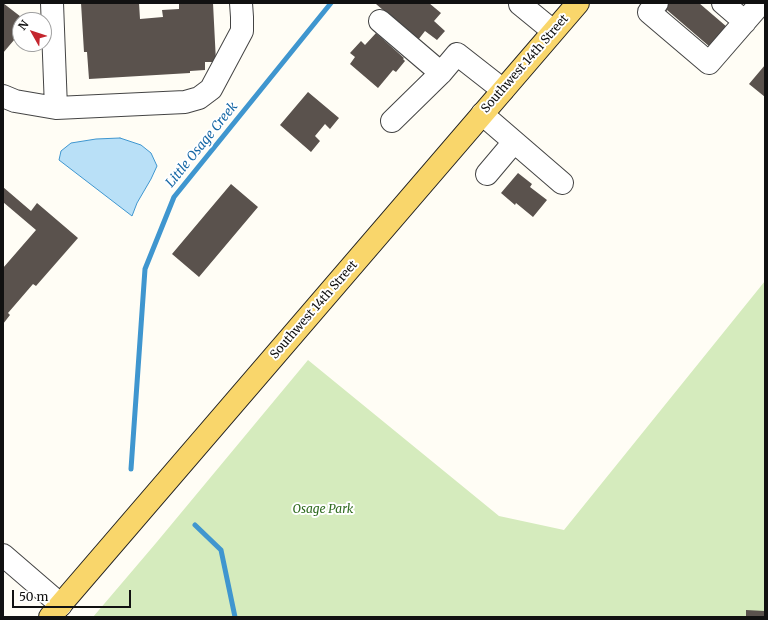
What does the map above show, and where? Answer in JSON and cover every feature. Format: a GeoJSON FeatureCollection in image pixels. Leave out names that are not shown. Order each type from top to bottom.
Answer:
{"type":"FeatureCollection","features":[{"type":"Feature","properties":{"kind":"main road","name":"Southwest 14th Street"},"geometry":{"type":"LineString","coordinates":[[56,611],[578,3]]}},
{"type":"Feature","properties":{"kind":"street"},"geometry":{"type":"LineString","coordinates":[[52,3],[56,108]]}},
{"type":"Feature","properties":{"kind":"street"},"geometry":{"type":"LineString","coordinates":[[3,96],[14,101],[56,108],[185,102],[200,98],[211,89],[242,31],[241,3]]}},
{"type":"Feature","properties":{"kind":"street"},"geometry":{"type":"LineString","coordinates":[[519,3],[553,31]]}},
{"type":"Feature","properties":{"kind":"street"},"geometry":{"type":"LineString","coordinates":[[657,3],[649,12],[709,63],[762,3],[765,5]]}},
{"type":"Feature","properties":{"kind":"street"},"geometry":{"type":"LineString","coordinates":[[723,3],[745,22]]}},
{"type":"Feature","properties":{"kind":"street"},"geometry":{"type":"LineString","coordinates":[[380,21],[441,73]]}},
{"type":"Feature","properties":{"kind":"street"},"geometry":{"type":"LineString","coordinates":[[392,121],[441,73],[457,54],[503,90]]}},
{"type":"Feature","properties":{"kind":"street"},"geometry":{"type":"LineString","coordinates":[[482,114],[562,183]]}},
{"type":"Feature","properties":{"kind":"street"},"geometry":{"type":"LineString","coordinates":[[487,174],[514,142]]}},
{"type":"Feature","properties":{"kind":"street"},"geometry":{"type":"LineString","coordinates":[[3,555],[56,611]]}},
{"type":"Feature","properties":{"kind":"green space","name":"Osage Park"},"geometry":{"type":"Polygon","coordinates":[[[765,281],[765,617],[93,617],[308,360],[499,516],[564,530],[765,281]]]}},
{"type":"Feature","properties":{"kind":"water"},"geometry":{"type":"Polygon","coordinates":[[[120,138],[141,145],[151,153],[157,166],[137,203],[132,216],[59,160],[61,151],[71,143],[96,139],[120,138]]]}},
{"type":"Feature","properties":{"kind":"building"},"geometry":{"type":"Polygon","coordinates":[[[3,3],[15,12],[12,12],[12,42],[3,53],[3,3]]]}},
{"type":"Feature","properties":{"kind":"building"},"geometry":{"type":"Polygon","coordinates":[[[81,3],[139,3],[140,19],[163,17],[162,10],[179,9],[179,3],[213,3],[216,62],[205,62],[205,70],[190,71],[190,73],[89,79],[87,52],[84,52],[81,3]]]}},
{"type":"Feature","properties":{"kind":"building"},"geometry":{"type":"Polygon","coordinates":[[[429,3],[441,13],[434,21],[445,31],[437,40],[425,31],[418,40],[376,4],[429,3]]]}},
{"type":"Feature","properties":{"kind":"building"},"geometry":{"type":"Polygon","coordinates":[[[668,3],[699,3],[727,27],[710,47],[667,10],[666,12],[662,9],[668,3]]]}},
{"type":"Feature","properties":{"kind":"building"},"geometry":{"type":"Polygon","coordinates":[[[376,33],[404,58],[403,59],[405,61],[396,72],[393,70],[378,88],[350,64],[355,57],[350,53],[361,41],[365,45],[376,33]]]}},
{"type":"Feature","properties":{"kind":"building"},"geometry":{"type":"Polygon","coordinates":[[[765,65],[765,97],[749,84],[765,65]]]}},
{"type":"Feature","properties":{"kind":"building"},"geometry":{"type":"Polygon","coordinates":[[[308,92],[339,118],[330,129],[325,124],[315,136],[320,141],[311,152],[280,125],[308,92]]]}},
{"type":"Feature","properties":{"kind":"building"},"geometry":{"type":"Polygon","coordinates":[[[518,173],[532,184],[530,187],[547,200],[533,217],[501,193],[518,173]]]}},
{"type":"Feature","properties":{"kind":"building"},"geometry":{"type":"Polygon","coordinates":[[[231,184],[258,207],[199,277],[172,254],[231,184]]]}},
{"type":"Feature","properties":{"kind":"building"},"geometry":{"type":"Polygon","coordinates":[[[3,187],[31,211],[37,203],[78,238],[36,286],[33,284],[8,313],[10,315],[3,324],[3,268],[36,230],[3,202],[3,187]]]}},
{"type":"Feature","properties":{"kind":"building"},"geometry":{"type":"Polygon","coordinates":[[[746,610],[765,611],[765,617],[746,617],[746,610]]]}},
{"type":"Feature","properties":{"kind":"waterway","name":"Little Osage Creek"},"geometry":{"type":"LineString","coordinates":[[131,469],[145,269],[174,197],[331,3]]}},
{"type":"Feature","properties":{"kind":"waterway","name":"Little Osage Creek"},"geometry":{"type":"LineString","coordinates":[[195,525],[221,550],[235,617]]}}]}
